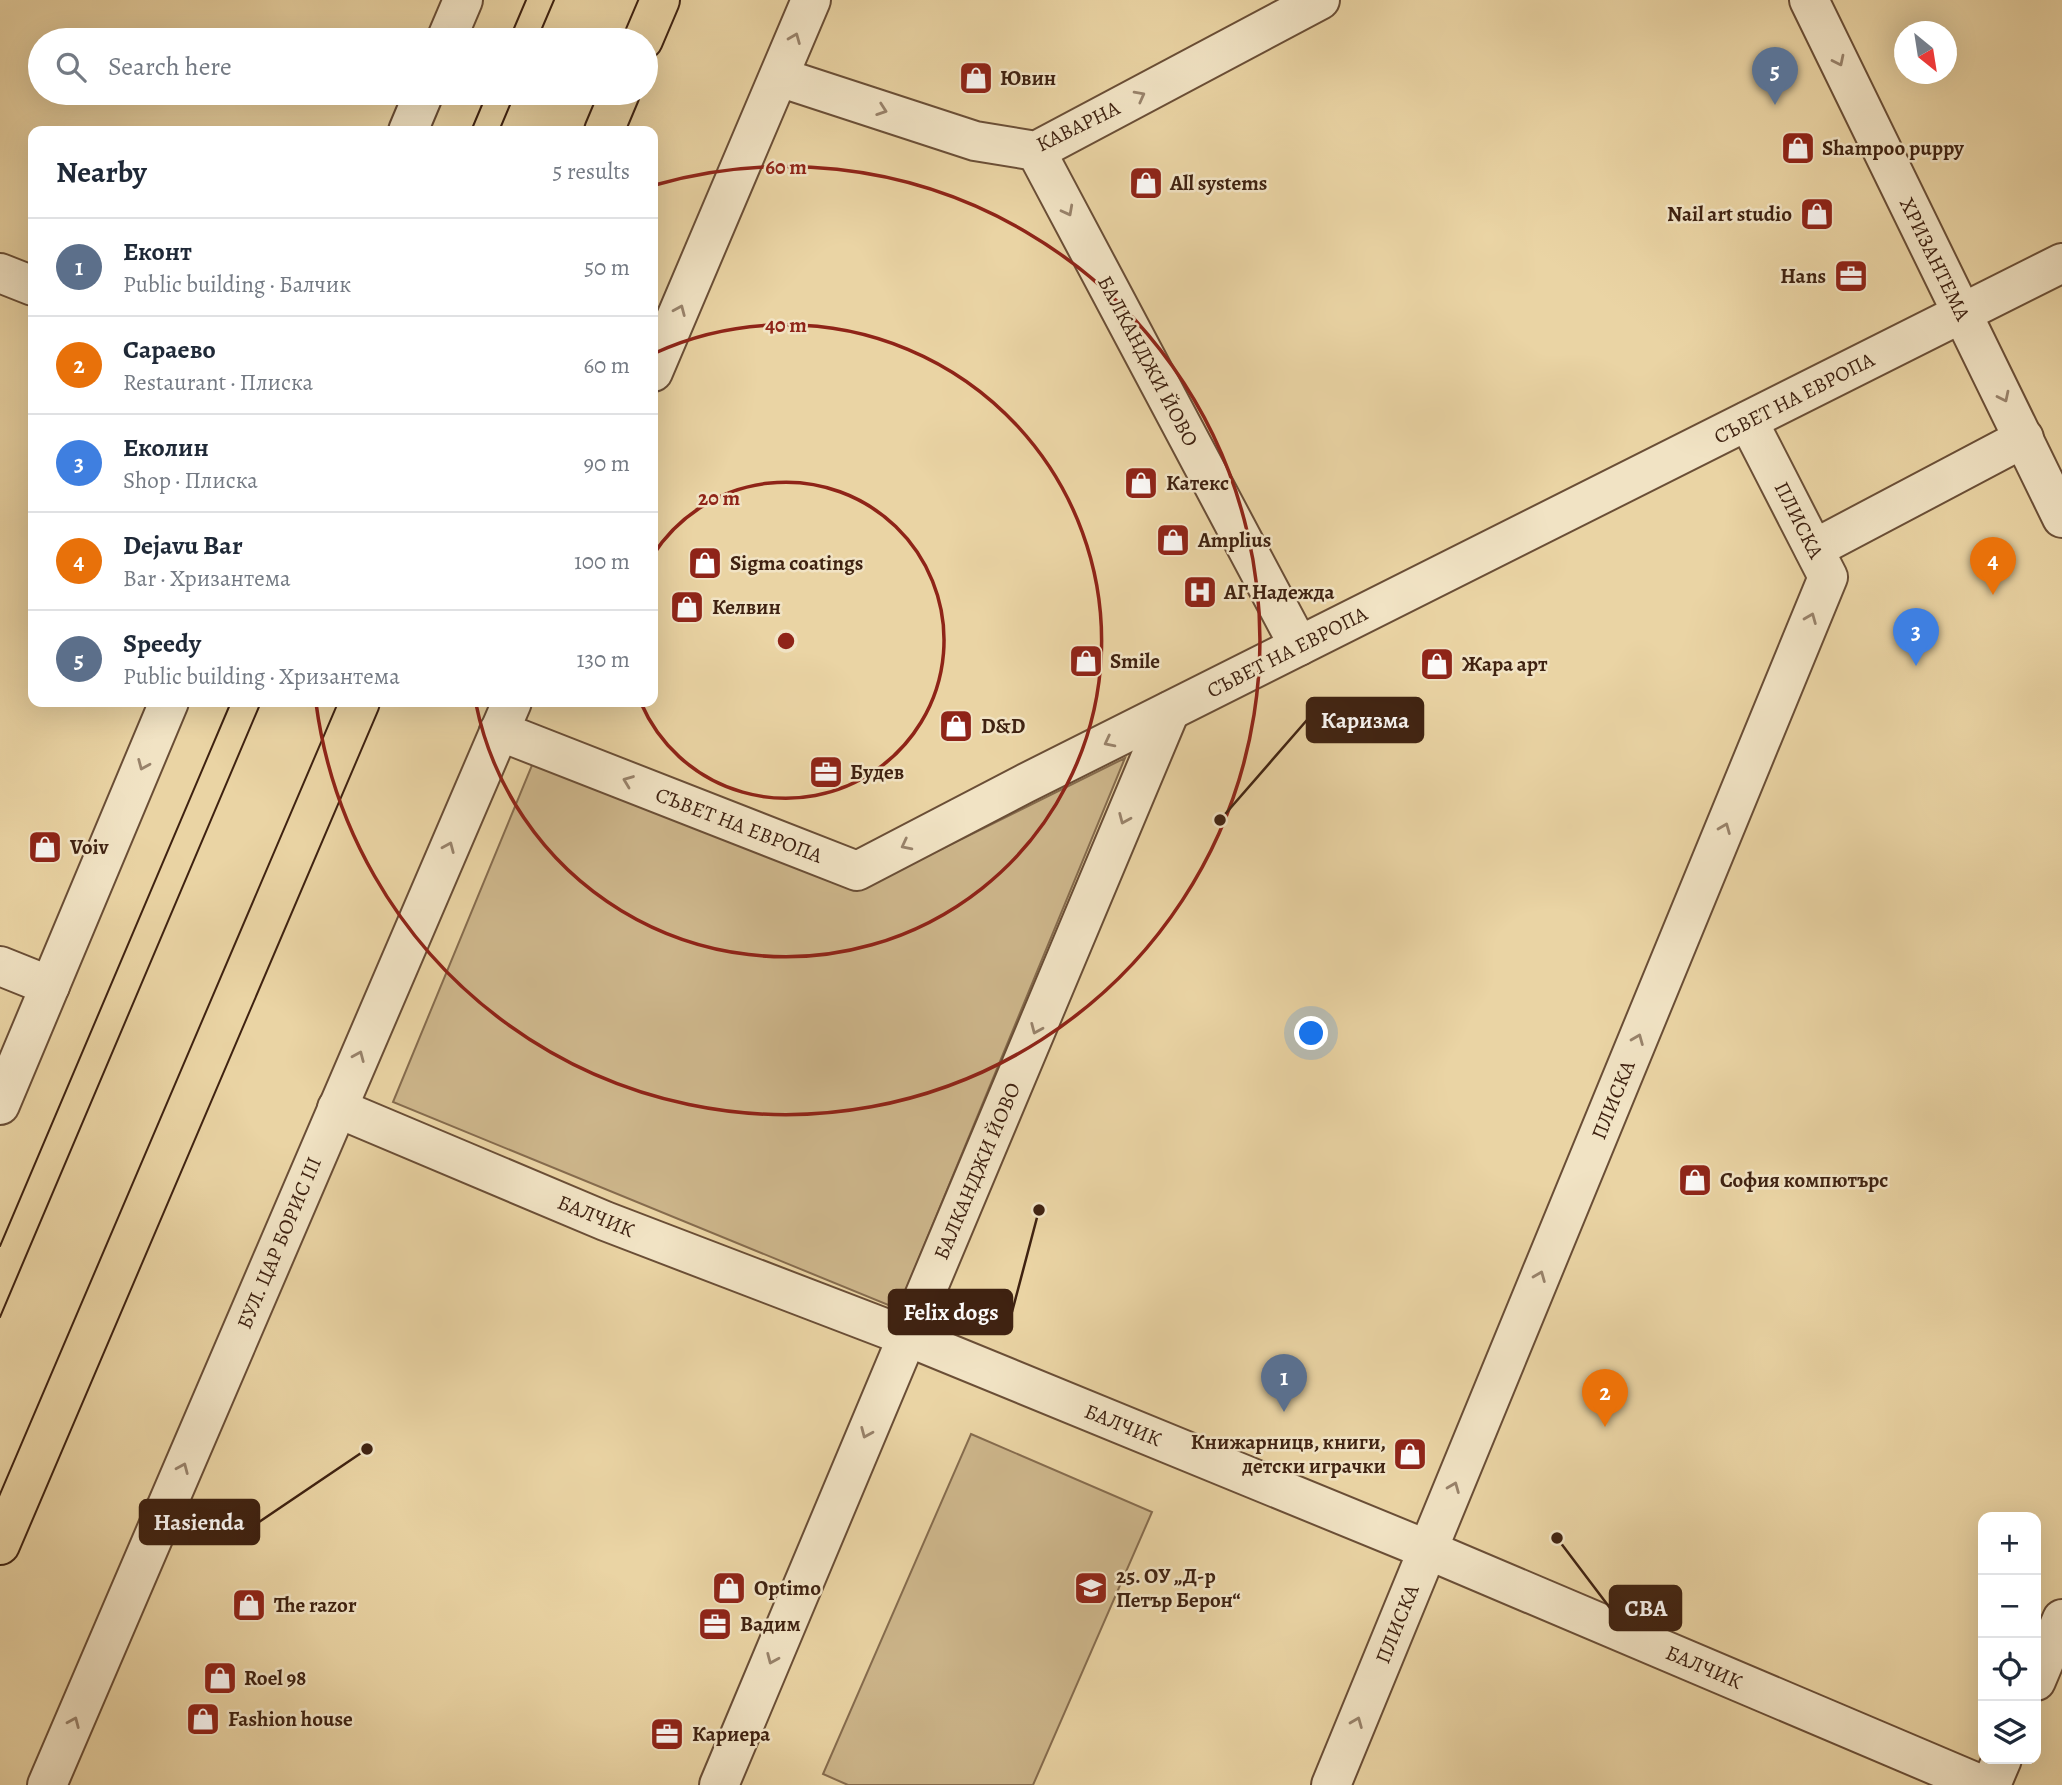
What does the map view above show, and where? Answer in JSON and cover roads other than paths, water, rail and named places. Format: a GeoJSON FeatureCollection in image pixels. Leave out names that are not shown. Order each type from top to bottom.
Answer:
{"type":"FeatureCollection","features":[{"type":"Feature","properties":{"kind":"main road"},"geometry":{"type":"LineString","coordinates":[[648,28],[660,0]]}},
{"type":"Feature","properties":{"kind":"main road"},"geometry":{"type":"LineString","coordinates":[[606,126],[615,105]]}},
{"type":"Feature","properties":{"kind":"main road"},"geometry":{"type":"LineString","coordinates":[[0,1545],[358,707]]}},
{"type":"Feature","properties":{"kind":"street"},"geometry":{"type":"LineString","coordinates":[[451,28],[463,0]]}},
{"type":"Feature","properties":{"kind":"street"},"geometry":{"type":"LineString","coordinates":[[658,360],[811,0]]}},
{"type":"Feature","properties":{"kind":"street","name":"КАВАРНА"},"geometry":{"type":"LineString","coordinates":[[779,76],[975,141],[1036,151],[1320,0]]}},
{"type":"Feature","properties":{"kind":"street","name":"ХРИЗАНТЕМА"},"geometry":{"type":"LineString","coordinates":[[1810,0],[2062,518]]}},
{"type":"Feature","properties":{"kind":"street"},"geometry":{"type":"LineString","coordinates":[[410,126],[419,105]]}},
{"type":"Feature","properties":{"kind":"street","name":"БАЛКАНДЖИ ЙОВО"},"geometry":{"type":"LineString","coordinates":[[1036,151],[1299,646]]}},
{"type":"Feature","properties":{"kind":"street","name":"СЪВЕТ НА ЕВРОПА"},"geometry":{"type":"LineString","coordinates":[[505,716],[857,871],[2062,262]]}},
{"type":"Feature","properties":{"kind":"street"},"geometry":{"type":"LineString","coordinates":[[0,273],[28,284]]}},
{"type":"Feature","properties":{"kind":"street","name":"ПЛИСКА"},"geometry":{"type":"LineString","coordinates":[[1331,1785],[1828,577],[1748,421]]}},
{"type":"Feature","properties":{"kind":"street"},"geometry":{"type":"LineString","coordinates":[[1814,549],[2024,438]]}},
{"type":"Feature","properties":{"kind":"street"},"geometry":{"type":"LineString","coordinates":[[0,1105],[167,707]]}},
{"type":"Feature","properties":{"kind":"street","name":"БАЛКАНДЖИ ЙОВО"},"geometry":{"type":"LineString","coordinates":[[719,1785],[1170,711]]}},
{"type":"Feature","properties":{"kind":"street","name":"БУЛ. ЦАР БОРИС III"},"geometry":{"type":"LineString","coordinates":[[47,1785],[505,716]]}},
{"type":"Feature","properties":{"kind":"street"},"geometry":{"type":"LineString","coordinates":[[0,966],[50,986]]}},
{"type":"Feature","properties":{"kind":"street","name":"БАЛЧИК"},"geometry":{"type":"LineString","coordinates":[[337,1108],[604,1221],[908,1337],[1427,1550],[1982,1785]]}},
{"type":"Feature","properties":{"kind":"street"},"geometry":{"type":"LineString","coordinates":[[2041,1669],[2062,1619]]}},
{"type":"Feature","properties":{"kind":"street"},"geometry":{"type":"LineString","coordinates":[[1991,1785],[2001,1764]]}},
{"type":"Feature","properties":{"kind":"tram line"},"geometry":{"type":"LineString","coordinates":[[514,28],[526,0]]}},
{"type":"Feature","properties":{"kind":"tram line"},"geometry":{"type":"LineString","coordinates":[[542,28],[554,0]]}},
{"type":"Feature","properties":{"kind":"tram line"},"geometry":{"type":"LineString","coordinates":[[473,126],[482,105]]}},
{"type":"Feature","properties":{"kind":"tram line"},"geometry":{"type":"LineString","coordinates":[[501,126],[510,105]]}},
{"type":"Feature","properties":{"kind":"tram line"},"geometry":{"type":"LineString","coordinates":[[0,1246],[229,707]]}},
{"type":"Feature","properties":{"kind":"tram line"},"geometry":{"type":"LineString","coordinates":[[0,1317],[259,707]]}},
{"type":"Feature","properties":{"kind":"place","name":"Ювин"},"geometry":{"type":"Point","coordinates":[976,78]}},
{"type":"Feature","properties":{"kind":"place","name":"Speedy"},"geometry":{"type":"Point","coordinates":[1775,105]}},
{"type":"Feature","properties":{"kind":"place","name":"Shampoo puppy"},"geometry":{"type":"Point","coordinates":[1798,148]}},
{"type":"Feature","properties":{"kind":"place","name":"All systems"},"geometry":{"type":"Point","coordinates":[1146,183]}},
{"type":"Feature","properties":{"kind":"place","name":"Nail art studio"},"geometry":{"type":"Point","coordinates":[1817,214]}},
{"type":"Feature","properties":{"kind":"place","name":"Hans"},"geometry":{"type":"Point","coordinates":[1851,276]}},
{"type":"Feature","properties":{"kind":"place","name":"Катекс"},"geometry":{"type":"Point","coordinates":[1141,483]}},
{"type":"Feature","properties":{"kind":"place","name":"Amplius"},"geometry":{"type":"Point","coordinates":[1173,540]}},
{"type":"Feature","properties":{"kind":"place","name":"Sigma coatings"},"geometry":{"type":"Point","coordinates":[705,563]}},
{"type":"Feature","properties":{"kind":"place","name":"АГ Надежда"},"geometry":{"type":"Point","coordinates":[1200,592]}},
{"type":"Feature","properties":{"kind":"place","name":"Dejavu Bar"},"geometry":{"type":"Point","coordinates":[1993,595]}},
{"type":"Feature","properties":{"kind":"place","name":"Келвин"},"geometry":{"type":"Point","coordinates":[687,607]}},
{"type":"Feature","properties":{"kind":"place","name":"Smile"},"geometry":{"type":"Point","coordinates":[1086,661]}},
{"type":"Feature","properties":{"kind":"place","name":"Жара арт"},"geometry":{"type":"Point","coordinates":[1437,664]}},
{"type":"Feature","properties":{"kind":"place","name":"Еколин"},"geometry":{"type":"Point","coordinates":[1916,666]}},
{"type":"Feature","properties":{"kind":"place","name":"D&D"},"geometry":{"type":"Point","coordinates":[956,726]}},
{"type":"Feature","properties":{"kind":"place","name":"Будев"},"geometry":{"type":"Point","coordinates":[826,772]}},
{"type":"Feature","properties":{"kind":"place","name":"Каризма"},"geometry":{"type":"Point","coordinates":[1220,820]}},
{"type":"Feature","properties":{"kind":"place","name":"Voiv"},"geometry":{"type":"Point","coordinates":[45,847]}},
{"type":"Feature","properties":{"kind":"place","name":"София компютърс"},"geometry":{"type":"Point","coordinates":[1695,1180]}},
{"type":"Feature","properties":{"kind":"place","name":"Felix dogs"},"geometry":{"type":"Point","coordinates":[1039,1210]}},
{"type":"Feature","properties":{"kind":"place","name":"Еконт"},"geometry":{"type":"Point","coordinates":[1284,1412]}},
{"type":"Feature","properties":{"kind":"place","name":"Сараево"},"geometry":{"type":"Point","coordinates":[1605,1427]}},
{"type":"Feature","properties":{"kind":"place","name":"Hasienda"},"geometry":{"type":"Point","coordinates":[367,1449]}},
{"type":"Feature","properties":{"kind":"place","name":"Книжарницв, книги, детски играчки"},"geometry":{"type":"Point","coordinates":[1410,1454]}},
{"type":"Feature","properties":{"kind":"place","name":"CBA"},"geometry":{"type":"Point","coordinates":[1557,1538]}},
{"type":"Feature","properties":{"kind":"place","name":"Optimo"},"geometry":{"type":"Point","coordinates":[729,1588]}},
{"type":"Feature","properties":{"kind":"place","name":"25. ОУ „Д-р Петър Берон“"},"geometry":{"type":"Point","coordinates":[1091,1588]}},
{"type":"Feature","properties":{"kind":"place","name":"The razor"},"geometry":{"type":"Point","coordinates":[249,1605]}},
{"type":"Feature","properties":{"kind":"place","name":"Вадим"},"geometry":{"type":"Point","coordinates":[715,1624]}},
{"type":"Feature","properties":{"kind":"place","name":"Roel 98"},"geometry":{"type":"Point","coordinates":[220,1678]}},
{"type":"Feature","properties":{"kind":"place","name":"Fashion house"},"geometry":{"type":"Point","coordinates":[203,1719]}},
{"type":"Feature","properties":{"kind":"place","name":"Кариера"},"geometry":{"type":"Point","coordinates":[667,1734]}}]}
